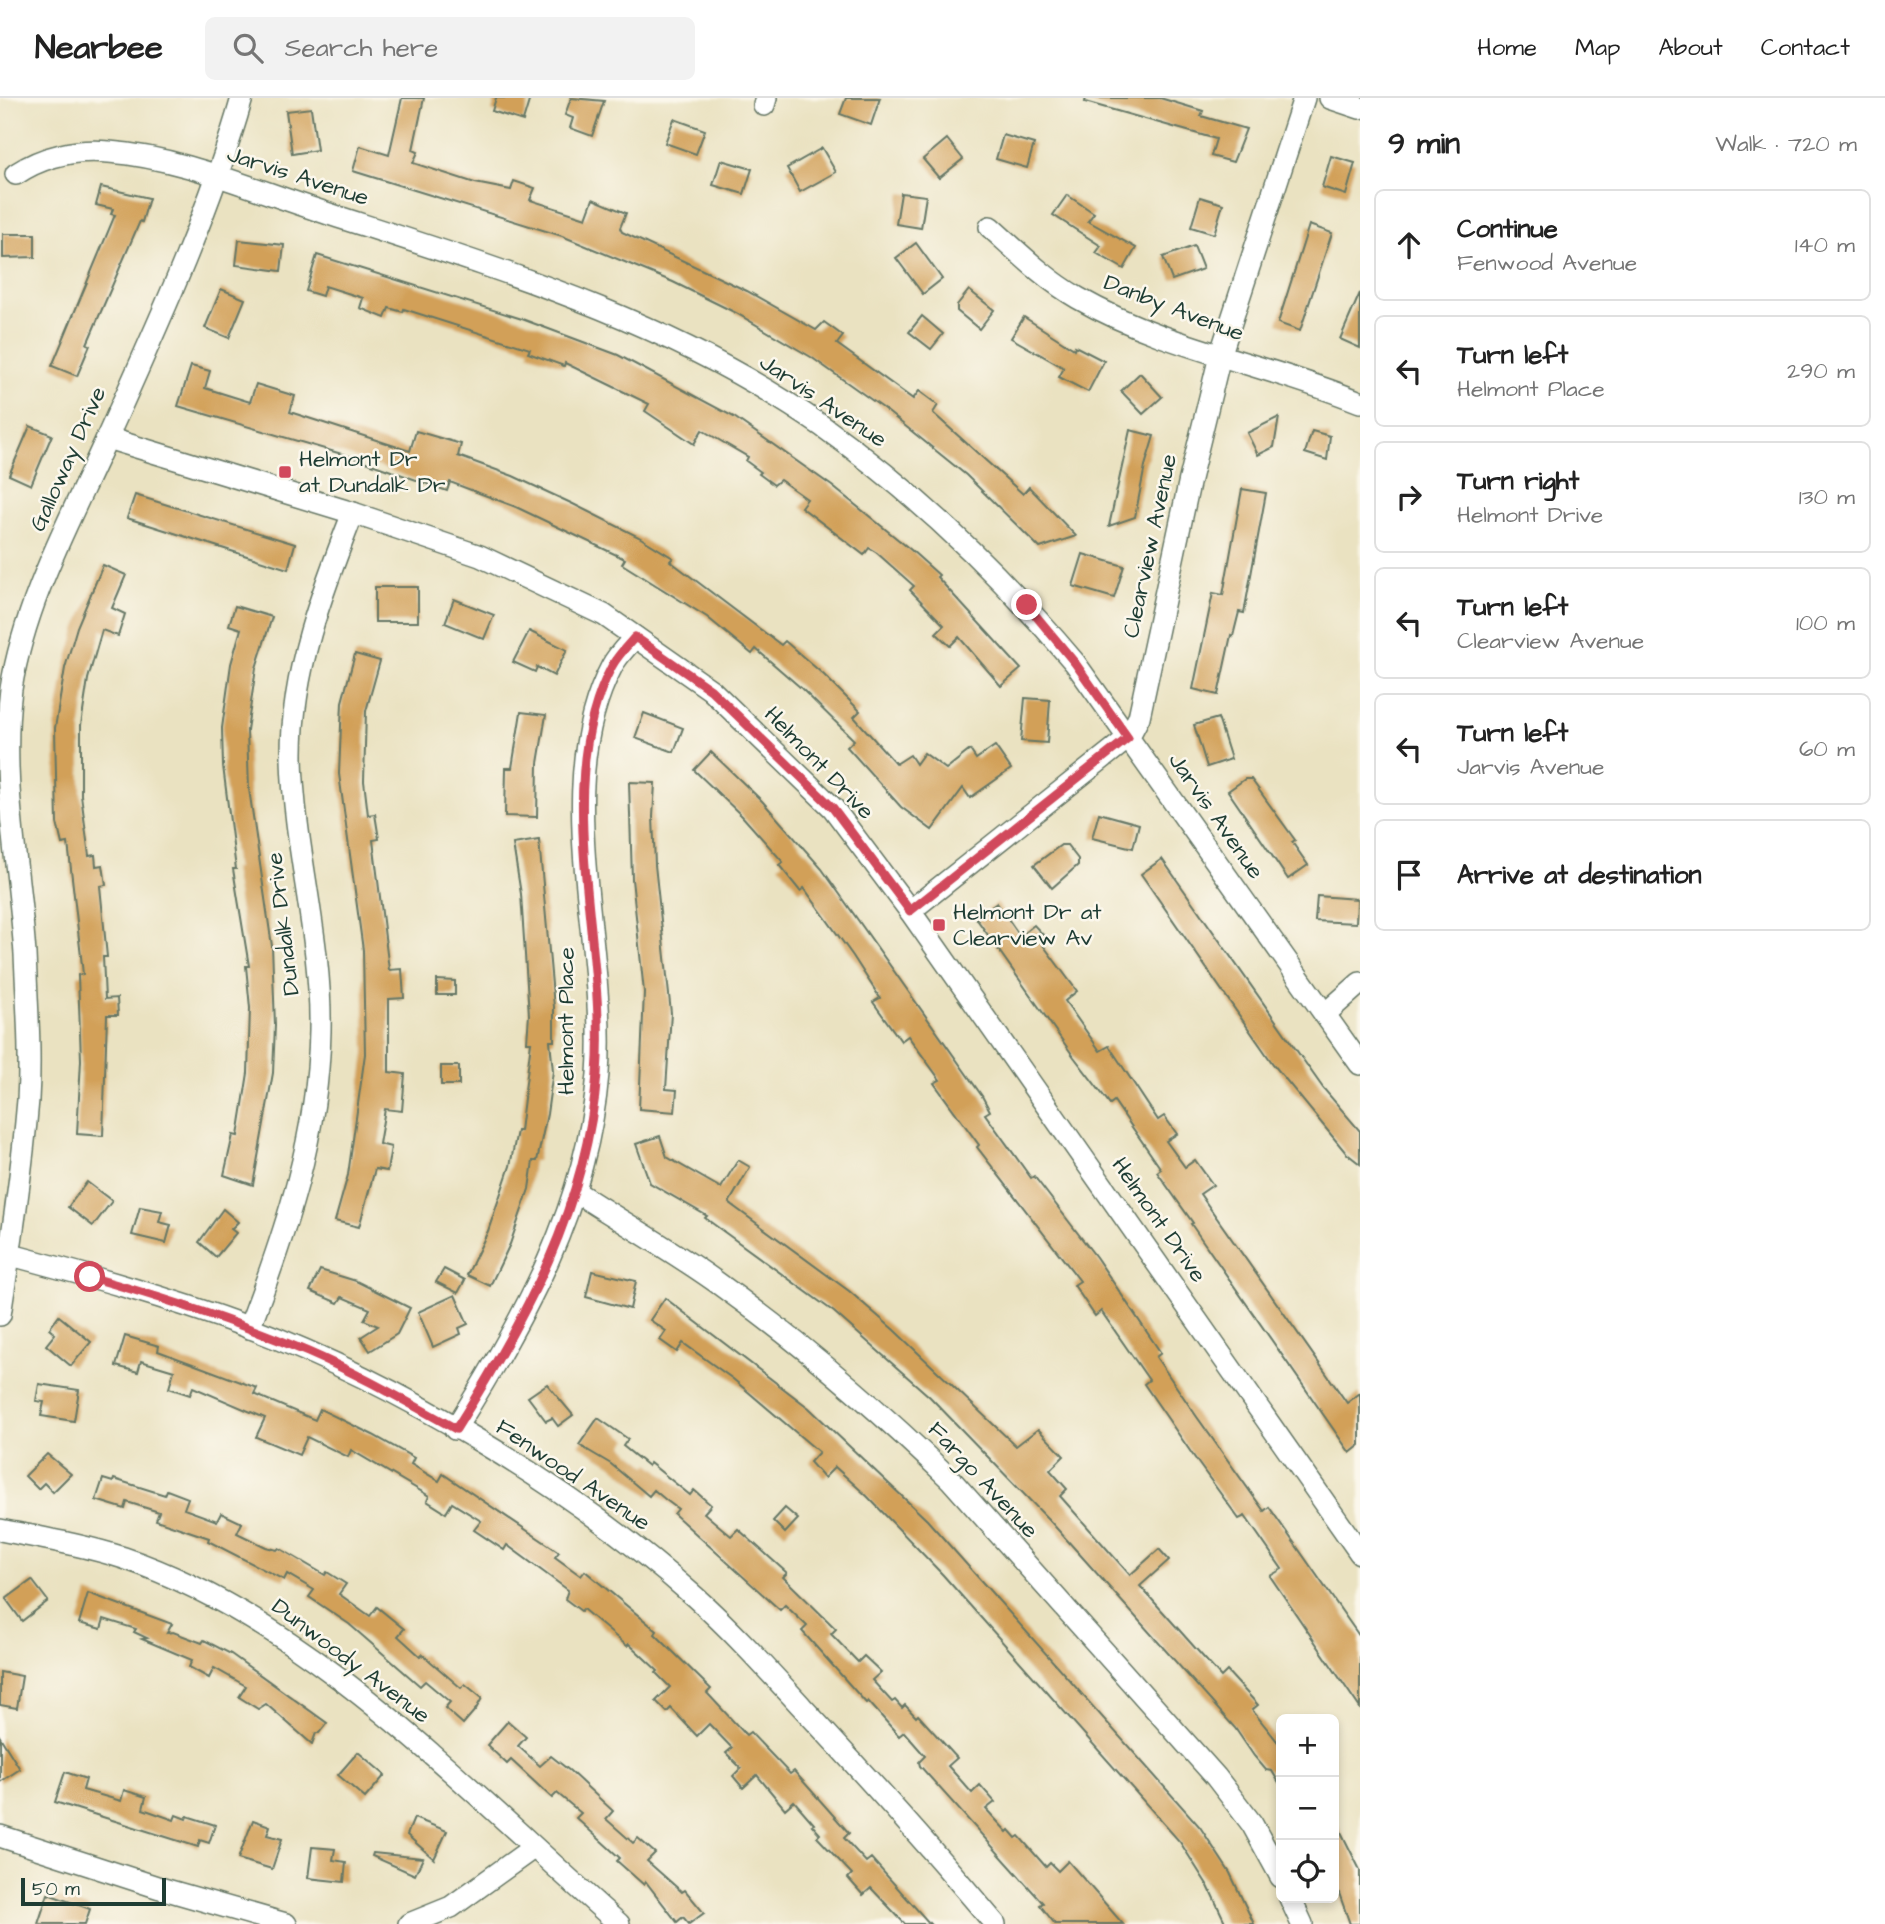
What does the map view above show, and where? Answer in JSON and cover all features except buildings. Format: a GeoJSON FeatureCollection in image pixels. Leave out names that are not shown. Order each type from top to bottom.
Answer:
{"type":"FeatureCollection","features":[{"type":"Feature","properties":{"kind":"street","name":"Galloway Drive"},"geometry":{"type":"LineString","coordinates":[[0,1315],[5,1253],[27,1100],[29,1052],[24,953],[7,779],[12,688],[24,637],[43,582],[107,438],[216,177],[242,98]]}},
{"type":"Feature","properties":{"kind":"street","name":"Clearview Avenue"},"geometry":{"type":"LineString","coordinates":[[910,911],[1128,738],[1145,699],[1164,596],[1220,356],[1304,98]]}},
{"type":"Feature","properties":{"kind":"street"},"geometry":{"type":"LineString","coordinates":[[1330,98],[1360,108]]}},
{"type":"Feature","properties":{"kind":"street","name":"Jarvis Avenue"},"geometry":{"type":"LineString","coordinates":[[16,174],[29,165],[59,155],[107,151],[147,157],[216,177],[489,266],[599,306],[647,326],[712,359],[793,408],[881,471],[1027,605],[1075,663],[1360,1064]]}},
{"type":"Feature","properties":{"kind":"street","name":"Danby Avenue"},"geometry":{"type":"LineString","coordinates":[[990,227],[1040,272],[1077,297],[1117,318],[1220,356],[1360,402]]}},
{"type":"Feature","properties":{"kind":"street","name":"Helmont Drive"},"geometry":{"type":"LineString","coordinates":[[107,438],[352,513],[480,556],[604,615],[711,690],[833,808],[910,911],[1360,1553]]}},
{"type":"Feature","properties":{"kind":"street","name":"Dundalk Drive"},"geometry":{"type":"LineString","coordinates":[[249,1328],[294,1204],[314,1103],[320,1030],[319,986],[292,757],[307,640],[352,513]]}},
{"type":"Feature","properties":{"kind":"street","name":"Helmont Place"},"geometry":{"type":"LineString","coordinates":[[456,1429],[531,1303],[576,1192],[589,1137],[598,1073],[597,1002],[581,783],[597,705],[612,665],[635,637]]}},
{"type":"Feature","properties":{"kind":"street"},"geometry":{"type":"LineString","coordinates":[[1325,1014],[1360,983]]}},
{"type":"Feature","properties":{"kind":"street","name":"Fargo Avenue"},"geometry":{"type":"LineString","coordinates":[[576,1192],[755,1311],[854,1388],[905,1435],[960,1491],[1216,1777],[1252,1824],[1276,1868]]}},
{"type":"Feature","properties":{"kind":"street","name":"Fenwood Avenue"},"geometry":{"type":"LineString","coordinates":[[5,1253],[120,1286],[249,1328],[376,1385],[456,1429],[572,1502],[694,1596],[831,1738],[995,1924]]}},
{"type":"Feature","properties":{"kind":"street","name":"Dunwoody Avenue"},"geometry":{"type":"LineString","coordinates":[[0,1530],[125,1559],[203,1592],[281,1635],[436,1759],[619,1924]]}},
{"type":"Feature","properties":{"kind":"street"},"geometry":{"type":"LineString","coordinates":[[0,1836],[160,1888],[286,1924]]}},
{"type":"Feature","properties":{"kind":"street"},"geometry":{"type":"LineString","coordinates":[[409,1924],[451,1907],[533,1849]]}},
{"type":"Feature","properties":{"kind":"street"},"geometry":{"type":"LineString","coordinates":[[1292,1903],[1302,1924]]}},
{"type":"Feature","properties":{"kind":"place","name":"Helmont Dr at Dundalk Dr"},"geometry":{"type":"Point","coordinates":[285,472]}},
{"type":"Feature","properties":{"kind":"place","name":"Helmont Dr at Clearview Av"},"geometry":{"type":"Point","coordinates":[939,925]}},
{"type":"Feature","properties":{"kind":"route"},"geometry":{"type":"LineString","coordinates":[[90,1277],[201,1311],[310,1353],[456,1429],[531,1303],[576,1192],[589,1137],[598,1073],[597,1002],[581,783],[589,735],[612,665],[635,637],[711,690],[833,808],[910,911],[1128,738],[1075,663],[1027,605]]}}]}
